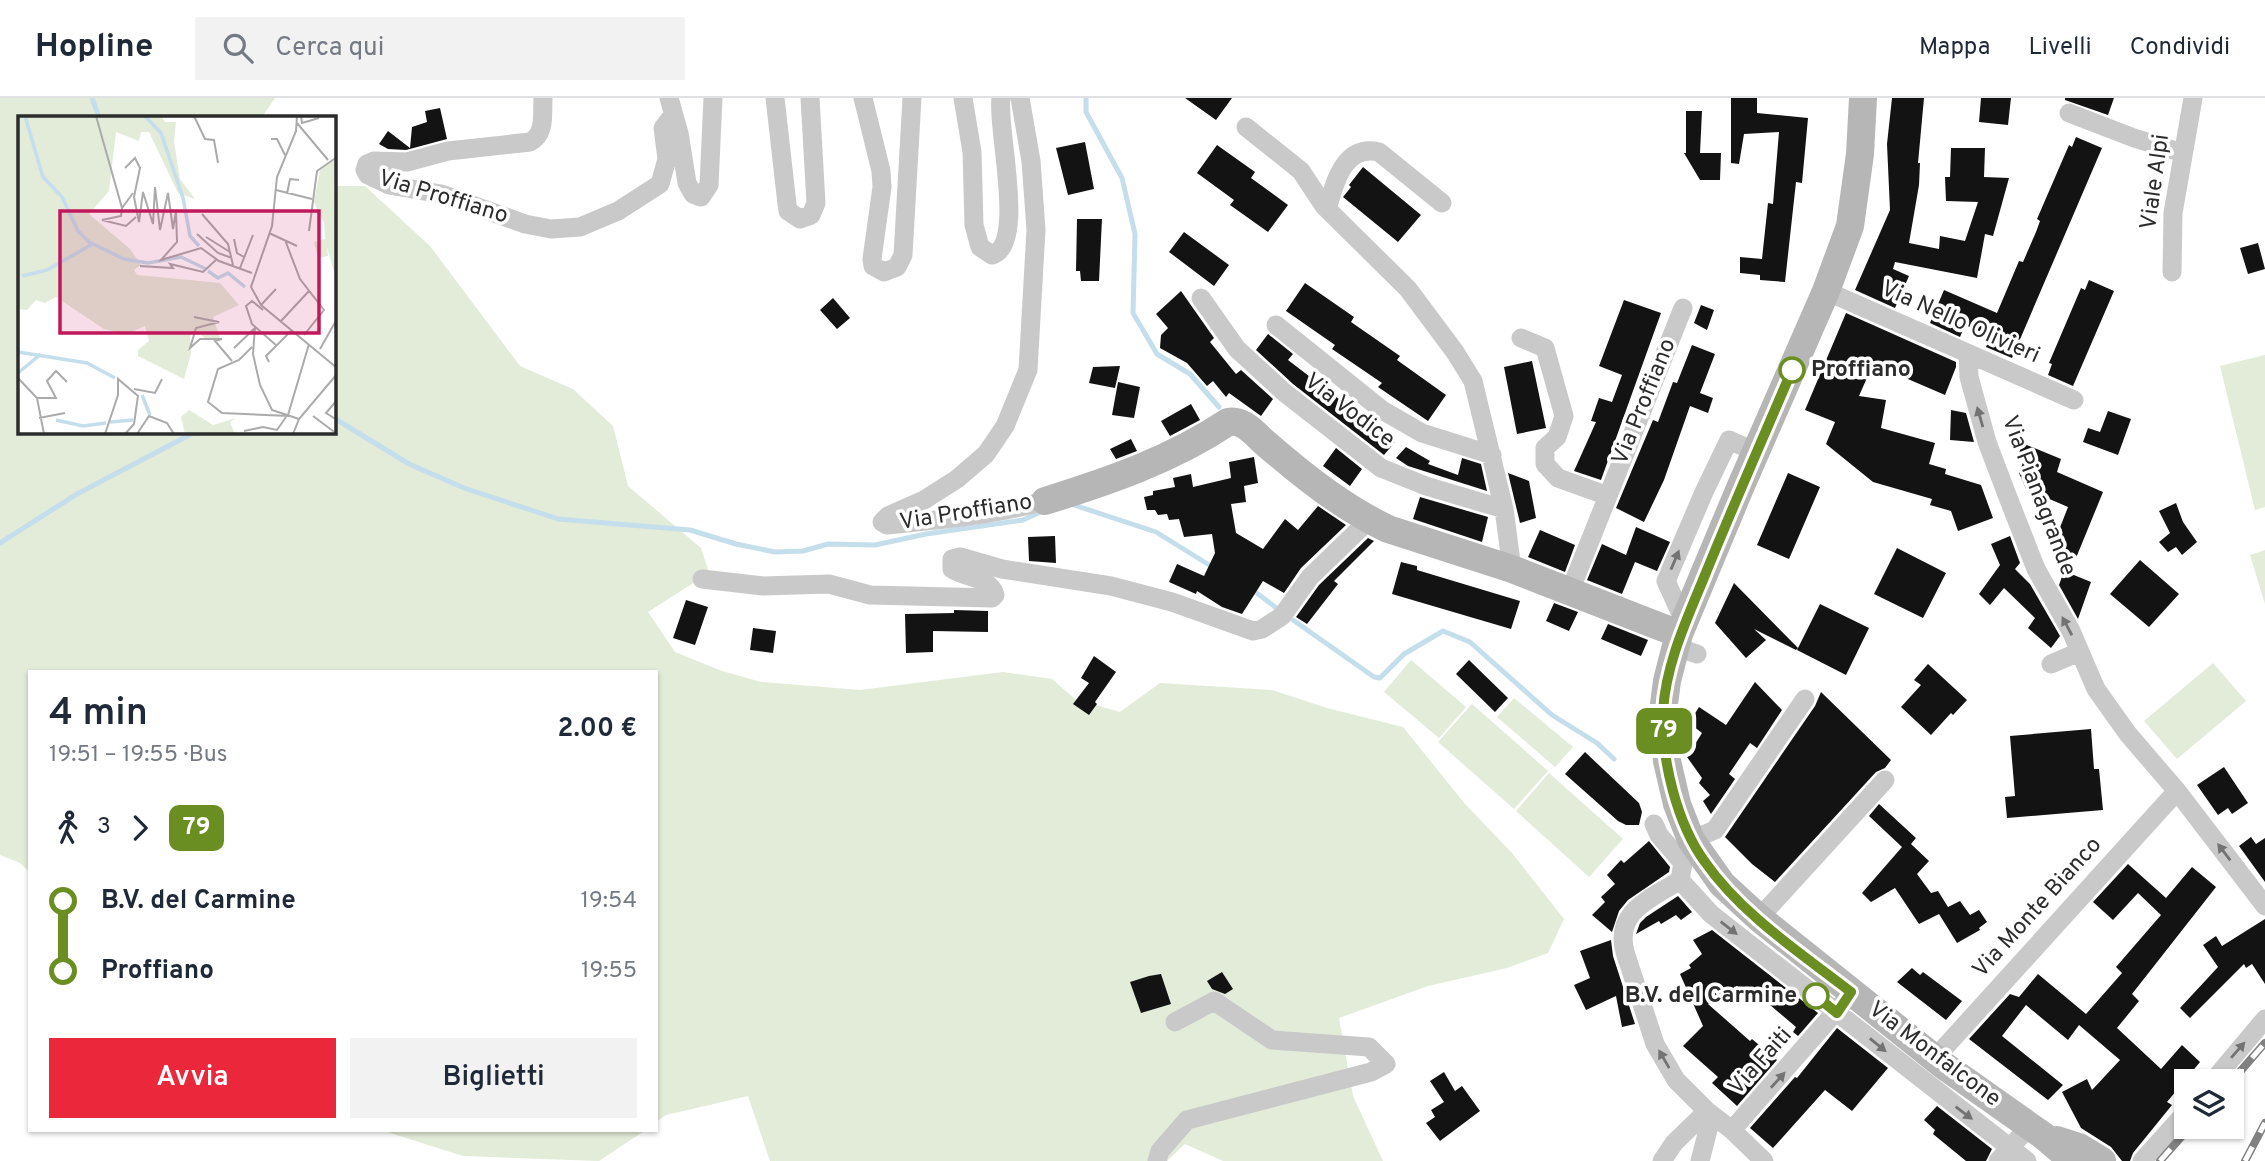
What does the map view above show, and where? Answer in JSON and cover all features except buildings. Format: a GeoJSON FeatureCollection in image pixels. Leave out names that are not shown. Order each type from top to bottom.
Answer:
{"type":"FeatureCollection","features":[{"type":"Feature","properties":{"kind":"main road","name":"Via Monfalcone"},"geometry":{"type":"LineString","coordinates":[[1863,98],[1860,154],[1850,226],[1826,291],[1740,488],[1667,681],[1663,712],[1672,785],[1691,840],[1704,862],[1722,884],[1844,1002],[1935,1058],[2052,1144],[2079,1147],[2102,1161]]}},
{"type":"Feature","properties":{"kind":"main road","name":"Via Proffiano"},"geometry":{"type":"LineString","coordinates":[[1045,501],[1166,458],[1232,421],[1245,426],[1307,479],[1369,520],[1388,529],[1512,569],[1685,639]]}},
{"type":"Feature","properties":{"kind":"street","name":"Via Proffiano"},"geometry":{"type":"LineString","coordinates":[[543,98],[540,132],[538,138],[530,142],[448,151],[407,162],[374,162],[366,164],[365,170],[368,175],[389,185],[442,194],[526,224],[551,229],[580,227],[618,211],[660,184],[667,159],[663,128],[671,106]]}},
{"type":"Feature","properties":{"kind":"street","name":"Via Proffiano"},"geometry":{"type":"LineString","coordinates":[[671,106],[679,133],[687,183],[693,194],[701,197],[709,185],[713,98]]}},
{"type":"Feature","properties":{"kind":"street"},"geometry":{"type":"LineString","coordinates":[[775,98],[786,204],[788,211],[800,219],[811,215],[816,203],[810,98]]}},
{"type":"Feature","properties":{"kind":"street"},"geometry":{"type":"LineString","coordinates":[[863,98],[881,171],[882,187],[872,259],[873,266],[884,272],[897,267],[903,255],[912,98]]}},
{"type":"Feature","properties":{"kind":"street"},"geometry":{"type":"LineString","coordinates":[[963,98],[972,152],[974,225],[980,247],[992,255],[1002,248],[1007,218],[1008,190],[1001,98]]}},
{"type":"Feature","properties":{"kind":"street","name":"Via Proffiano"},"geometry":{"type":"LineString","coordinates":[[1020,98],[1031,162],[1037,230],[1028,370],[1005,426],[986,454],[957,479],[924,500],[888,516],[882,522],[887,525],[977,516],[1045,501]]}},
{"type":"Feature","properties":{"kind":"street","name":"Viale Alpi"},"geometry":{"type":"LineString","coordinates":[[2172,272],[2173,213],[2193,98]]}},
{"type":"Feature","properties":{"kind":"street"},"geometry":{"type":"LineString","coordinates":[[2070,113],[2134,138],[2183,153]]}},
{"type":"Feature","properties":{"kind":"street"},"geometry":{"type":"LineString","coordinates":[[1246,127],[1301,171],[1327,209],[1408,289],[1455,352],[1473,382],[1504,509],[1512,569]]}},
{"type":"Feature","properties":{"kind":"street"},"geometry":{"type":"LineString","coordinates":[[1327,209],[1334,185],[1347,159],[1357,152],[1369,150],[1379,152],[1443,203]]}},
{"type":"Feature","properties":{"kind":"street","name":"Via Nello Olivieri"},"geometry":{"type":"LineString","coordinates":[[1826,291],[2074,400]]}},
{"type":"Feature","properties":{"kind":"street","name":"Via Vodice"},"geometry":{"type":"LineString","coordinates":[[1201,299],[1237,349],[1285,393],[1381,468],[1426,486],[1504,509]]}},
{"type":"Feature","properties":{"kind":"street","name":"Via Proffiano"},"geometry":{"type":"LineString","coordinates":[[1570,591],[1683,308]]}},
{"type":"Feature","properties":{"kind":"street"},"geometry":{"type":"LineString","coordinates":[[1276,325],[1382,410],[1422,433],[1492,455]]}},
{"type":"Feature","properties":{"kind":"street","name":"Via Proffiano"},"geometry":{"type":"LineString","coordinates":[[1521,338],[1545,348],[1564,416],[1558,437],[1545,449],[1545,464],[1558,478],[1608,496]]}},
{"type":"Feature","properties":{"kind":"street","name":"Via Pianagrande"},"geometry":{"type":"LineString","coordinates":[[1968,354],[1969,377],[1992,453],[2036,569],[2080,652],[2096,689],[2128,734],[2177,791],[2265,906]]}},
{"type":"Feature","properties":{"kind":"street"},"geometry":{"type":"LineString","coordinates":[[1685,639],[1666,581],[1729,440],[1756,452]]}},
{"type":"Feature","properties":{"kind":"street"},"geometry":{"type":"LineString","coordinates":[[1707,485],[1740,488]]}},
{"type":"Feature","properties":{"kind":"street","name":"Via Proffiano"},"geometry":{"type":"LineString","coordinates":[[702,579],[762,586],[829,584],[870,595],[992,598],[995,595],[993,589],[986,582],[951,569],[952,559],[960,557],[1002,569],[1111,586],[1172,602],[1253,631],[1262,629],[1282,616],[1310,578],[1369,520]]}},
{"type":"Feature","properties":{"kind":"street"},"geometry":{"type":"LineString","coordinates":[[2051,664],[2080,652]]}},
{"type":"Feature","properties":{"kind":"street"},"geometry":{"type":"LineString","coordinates":[[1691,840],[1715,830],[1805,699]]}},
{"type":"Feature","properties":{"kind":"street"},"geometry":{"type":"LineString","coordinates":[[1759,918],[1885,780]]}},
{"type":"Feature","properties":{"kind":"street","name":"Via Monte Bianco"},"geometry":{"type":"LineString","coordinates":[[1935,1058],[2177,791]]}},
{"type":"Feature","properties":{"kind":"street"},"geometry":{"type":"LineString","coordinates":[[1654,824],[1659,835],[1683,863],[1680,880],[1639,906],[1625,922],[1623,946],[1655,1044],[1676,1080],[1764,1161]]}},
{"type":"Feature","properties":{"kind":"street"},"geometry":{"type":"LineString","coordinates":[[1680,880],[1711,914],[1844,1002],[2004,1154],[2026,1161]]}},
{"type":"Feature","properties":{"kind":"street"},"geometry":{"type":"LineString","coordinates":[[1157,1161],[1160,1151],[1187,1120],[1371,1072],[1386,1064],[1369,1047],[1272,1040],[1214,1002],[1175,1023]]}},
{"type":"Feature","properties":{"kind":"street","name":"Via Faiti"},"geometry":{"type":"LineString","coordinates":[[1732,1130],[1844,1002]]}},
{"type":"Feature","properties":{"kind":"street"},"geometry":{"type":"LineString","coordinates":[[2223,1069],[2265,1019]]}},
{"type":"Feature","properties":{"kind":"street"},"geometry":{"type":"LineString","coordinates":[[1662,1161],[1674,1143],[1707,1111]]}},
{"type":"Feature","properties":{"kind":"street"},"geometry":{"type":"LineString","coordinates":[[1700,1161],[1708,1130],[1707,1111]]}},
{"type":"Feature","properties":{"kind":"street"},"geometry":{"type":"LineString","coordinates":[[2142,1161],[2174,1125]]}},
{"type":"Feature","properties":{"kind":"street"},"geometry":{"type":"LineString","coordinates":[[2004,1154],[2052,1144]]}},
{"type":"Feature","properties":{"kind":"green space"},"geometry":{"type":"Polygon","coordinates":[[[0,98],[275,98],[263,116],[18,116],[18,434],[336,434],[336,186],[365,186],[430,246],[520,366],[573,389],[613,426],[628,486],[701,548],[709,573],[648,612],[675,652],[722,671],[761,682],[860,690],[1003,672],[1052,679],[1075,699],[1120,712],[1160,683],[1272,690],[1327,708],[1403,727],[1465,804],[1512,853],[1564,919],[1548,953],[1507,968],[1428,986],[1339,1018],[1353,1096],[1383,1161],[1223,1161],[1185,1144],[1167,1161],[770,1161],[748,1096],[666,1115],[658,1121],[658,670],[28,670],[28,870],[20,863],[0,855],[0,98]]]}},
{"type":"Feature","properties":{"kind":"green space"},"geometry":{"type":"Polygon","coordinates":[[[2265,355],[2265,507],[2255,510],[2220,366],[2265,355]]]}},
{"type":"Feature","properties":{"kind":"green space"},"geometry":{"type":"Polygon","coordinates":[[[2265,550],[2265,604],[2250,555],[2265,550]]]}},
{"type":"Feature","properties":{"kind":"green space"},"geometry":{"type":"Polygon","coordinates":[[[1411,660],[1466,707],[1439,738],[1384,692],[1411,660]]]}},
{"type":"Feature","properties":{"kind":"green space"},"geometry":{"type":"Polygon","coordinates":[[[2213,663],[2246,701],[2177,759],[2144,721],[2213,663]]]}},
{"type":"Feature","properties":{"kind":"green space"},"geometry":{"type":"Polygon","coordinates":[[[1514,698],[1573,747],[1555,767],[1497,717],[1514,698]]]}},
{"type":"Feature","properties":{"kind":"green space"},"geometry":{"type":"Polygon","coordinates":[[[1472,704],[1548,771],[1514,809],[1438,742],[1472,704]]]}},
{"type":"Feature","properties":{"kind":"green space"},"geometry":{"type":"Polygon","coordinates":[[[1549,773],[1623,839],[1589,877],[1516,811],[1549,773]]]}},
{"type":"Feature","properties":{"kind":"green space"},"geometry":{"type":"Polygon","coordinates":[[[387,1132],[642,1132],[599,1161],[463,1156],[387,1132]]]}},
{"type":"Feature","properties":{"kind":"waterway"},"geometry":{"type":"LineString","coordinates":[[92,98],[99,116]]}},
{"type":"Feature","properties":{"kind":"waterway"},"geometry":{"type":"LineString","coordinates":[[1086,98],[1086,112],[1122,178],[1135,234],[1133,313],[1157,354],[1190,374],[1219,407]]}},
{"type":"Feature","properties":{"kind":"waterway"},"geometry":{"type":"LineString","coordinates":[[336,419],[409,464],[464,488],[558,519],[690,530],[775,552],[803,551],[828,544],[875,545],[926,534],[1023,520],[1045,510]]}},
{"type":"Feature","properties":{"kind":"waterway"},"geometry":{"type":"LineString","coordinates":[[0,543],[77,494],[191,434]]}},
{"type":"Feature","properties":{"kind":"waterway"},"geometry":{"type":"LineString","coordinates":[[1071,504],[1156,532],[1214,568]]}},
{"type":"Feature","properties":{"kind":"waterway"},"geometry":{"type":"LineString","coordinates":[[1250,588],[1279,610]]}},
{"type":"Feature","properties":{"kind":"waterway"},"geometry":{"type":"LineString","coordinates":[[1293,620],[1374,677],[1380,678],[1404,654],[1443,631],[1470,642],[1552,715],[1597,743],[1614,759]]}},
{"type":"Feature","properties":{"kind":"railway"},"geometry":{"type":"LineString","coordinates":[[2242,1069],[2265,1043]]}},
{"type":"Feature","properties":{"kind":"railway"},"geometry":{"type":"LineString","coordinates":[[2245,1161],[2265,1123]]}},
{"type":"Feature","properties":{"kind":"railway"},"geometry":{"type":"LineString","coordinates":[[2160,1161],[2179,1139]]}},
{"type":"Feature","properties":{"kind":"bus line","name":"79"},"geometry":{"type":"LineString","coordinates":[[1792,370],[1679,634],[1667,681],[1663,712],[1672,785],[1691,840],[1722,884],[1759,918],[1851,992],[1837,1013],[1816,996]]}},
{"type":"Feature","properties":{"kind":"place","name":"Proffiano"},"geometry":{"type":"Point","coordinates":[1792,370]}},
{"type":"Feature","properties":{"kind":"place","name":"B.V. del Carmine"},"geometry":{"type":"Point","coordinates":[1816,996]}}]}
